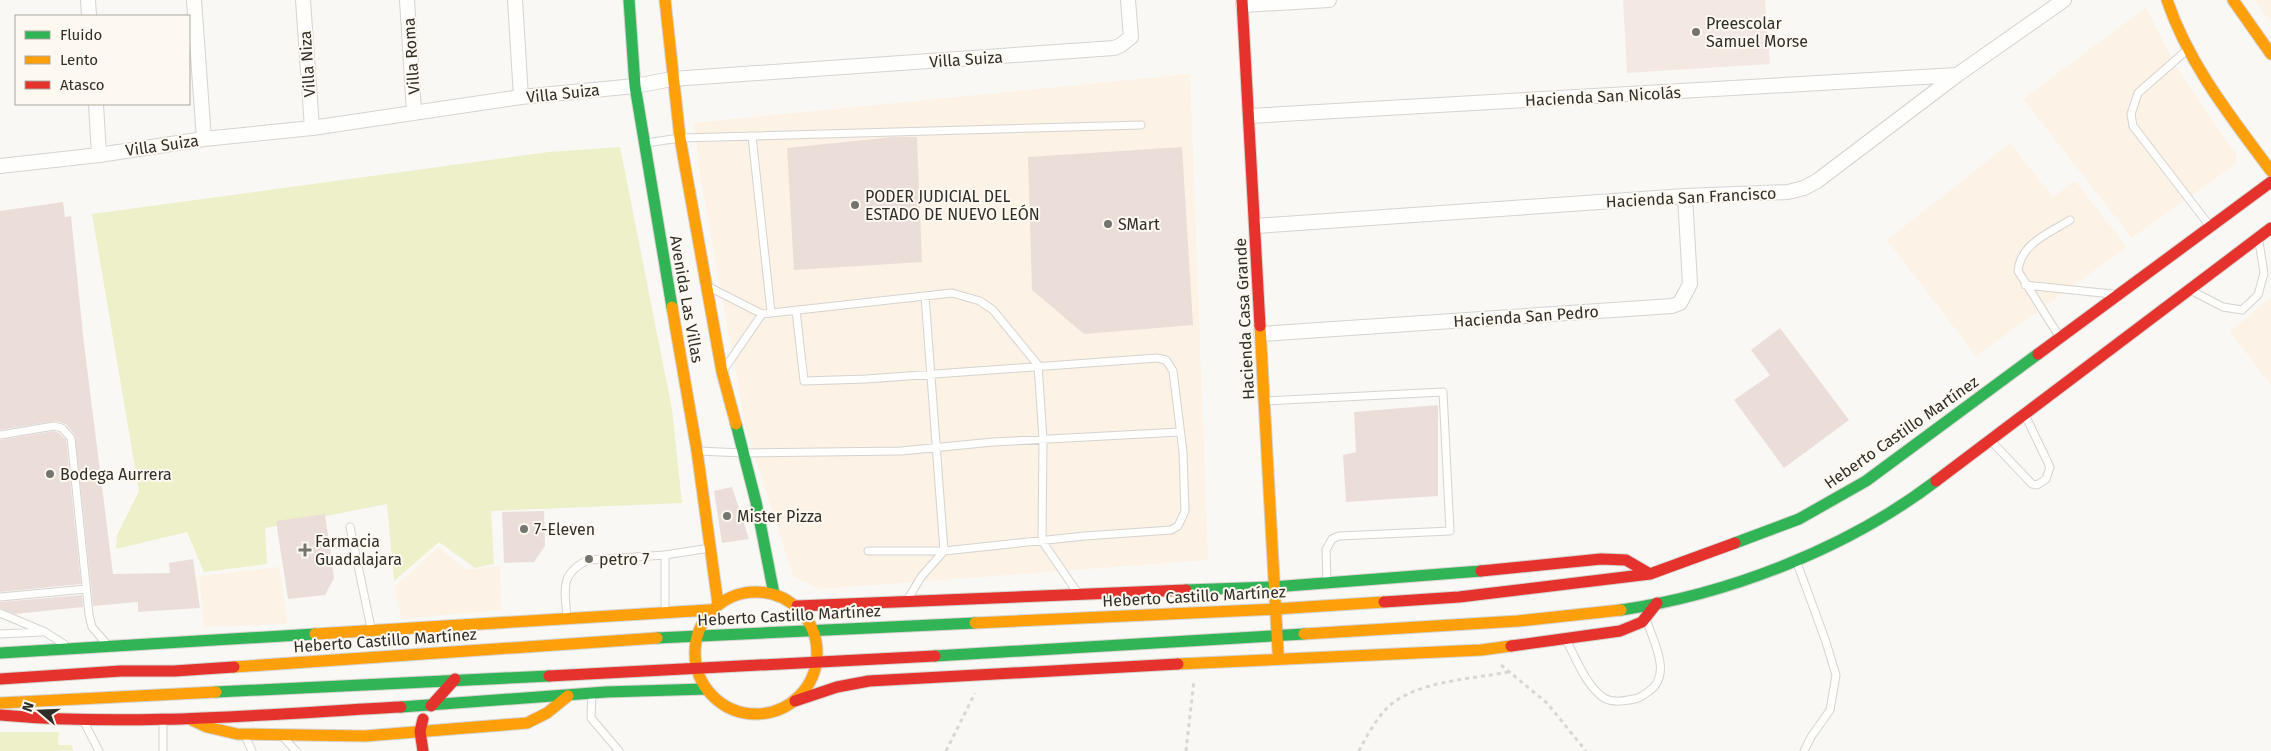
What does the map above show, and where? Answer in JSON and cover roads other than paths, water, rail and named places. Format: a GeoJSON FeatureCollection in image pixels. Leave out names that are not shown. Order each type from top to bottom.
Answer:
{"type":"FeatureCollection","features":[{"type":"Feature","properties":{"kind":"street"},"geometry":{"type":"LineString","coordinates":[[88,0],[89,15]]}},
{"type":"Feature","properties":{"kind":"street"},"geometry":{"type":"LineString","coordinates":[[194,0],[204,139]]}},
{"type":"Feature","properties":{"kind":"street","name":"Villa Niza"},"geometry":{"type":"LineString","coordinates":[[302,0],[312,128]]}},
{"type":"Feature","properties":{"kind":"street","name":"Villa Roma"},"geometry":{"type":"LineString","coordinates":[[407,0],[414,112]]}},
{"type":"Feature","properties":{"kind":"street"},"geometry":{"type":"LineString","coordinates":[[515,0],[521,97]]}},
{"type":"Feature","properties":{"kind":"street","name":"Avenida Las Villas"},"geometry":{"type":"LineString","coordinates":[[629,0],[635,86],[697,451],[710,548],[714,607]]}},
{"type":"Feature","properties":{"kind":"street","name":"Avenida Las Villas"},"geometry":{"type":"LineString","coordinates":[[665,0],[672,80],[680,138],[722,372],[756,502],[774,594]]}},
{"type":"Feature","properties":{"kind":"street","name":"Villa Suiza"},"geometry":{"type":"LineString","coordinates":[[0,166],[99,155],[204,139],[312,128],[521,97],[635,86],[672,80],[1114,48],[1127,41],[1132,32],[1128,0]]}},
{"type":"Feature","properties":{"kind":"street"},"geometry":{"type":"LineString","coordinates":[[1243,3],[1329,0]]}},
{"type":"Feature","properties":{"kind":"street","name":"Hacienda San Francisco"},"geometry":{"type":"LineString","coordinates":[[1256,226],[1685,196],[1788,192],[1804,188],[1817,181],[1957,75],[2064,0]]}},
{"type":"Feature","properties":{"kind":"street"},"geometry":{"type":"LineString","coordinates":[[2167,0],[2172,17],[2207,84],[2271,171]]}},
{"type":"Feature","properties":{"kind":"street"},"geometry":{"type":"LineString","coordinates":[[2233,0],[2271,54]]}},
{"type":"Feature","properties":{"kind":"street","name":"Hacienda Casa Grande"},"geometry":{"type":"LineString","coordinates":[[1243,3],[1256,226],[1273,587],[1279,658]]}},
{"type":"Feature","properties":{"kind":"street","name":"Hacienda San Nicolás"},"geometry":{"type":"LineString","coordinates":[[1250,116],[1957,75]]}},
{"type":"Feature","properties":{"kind":"street"},"geometry":{"type":"LineString","coordinates":[[96,105],[99,155]]}},
{"type":"Feature","properties":{"kind":"street","name":"Heberto Castillo Martínez"},"geometry":{"type":"LineString","coordinates":[[0,679],[118,671],[176,694],[817,664],[1472,624],[1601,614],[1807,515],[1866,481],[2271,182]]}},
{"type":"Feature","properties":{"kind":"street","name":"Hacienda San Pedro"},"geometry":{"type":"LineString","coordinates":[[1261,334],[1672,306],[1680,303],[1690,284],[1685,196]]}},
{"type":"Feature","properties":{"kind":"street","name":"Heberto Castillo Martínez"},"geometry":{"type":"LineString","coordinates":[[0,703],[176,657],[697,636],[1653,588],[1705,593],[1749,579],[1796,560],[1839,541],[1881,518],[1928,487],[2271,228]]}},
{"type":"Feature","properties":{"kind":"street"},"geometry":{"type":"LineString","coordinates":[[714,607],[697,636],[698,669],[706,689],[724,706],[738,712],[753,715],[768,714],[782,709],[795,701],[837,687],[869,681],[1279,658],[1481,650],[1620,631],[1637,625],[1646,619],[1653,588],[1626,560],[1601,559],[1432,576],[1273,587],[797,606]]}},
{"type":"Feature","properties":{"kind":"street"},"geometry":{"type":"LineString","coordinates":[[0,653],[71,649],[118,671],[176,657],[371,631],[665,612],[714,607],[739,595],[774,594],[797,606],[810,621],[818,647],[817,664],[809,684],[795,701]]}},
{"type":"Feature","properties":{"kind":"street"},"geometry":{"type":"LineString","coordinates":[[176,657],[174,685],[187,718],[207,727],[245,735],[282,735],[369,741],[420,731],[526,722],[547,712],[568,696]]}},
{"type":"Feature","properties":{"kind":"street"},"geometry":{"type":"LineString","coordinates":[[116,718],[118,671]]}},
{"type":"Feature","properties":{"kind":"street"},"geometry":{"type":"LineString","coordinates":[[423,751],[420,731],[422,720],[431,706],[454,680]]}},
{"type":"Feature","properties":{"kind":"street"},"geometry":{"type":"LineString","coordinates":[[0,715],[44,719],[187,718],[431,706],[592,694],[706,689]]}},
{"type":"Feature","properties":{"kind":"lane"},"geometry":{"type":"LineString","coordinates":[[2188,49],[2138,93],[2133,102],[2131,114],[2133,126],[2211,227]]}},
{"type":"Feature","properties":{"kind":"lane"},"geometry":{"type":"LineString","coordinates":[[644,143],[680,138],[1141,125]]}},
{"type":"Feature","properties":{"kind":"lane"},"geometry":{"type":"LineString","coordinates":[[752,136],[771,312]]}},
{"type":"Feature","properties":{"kind":"lane"},"geometry":{"type":"LineString","coordinates":[[2060,338],[2025,285],[2018,271],[2019,260],[2026,248],[2070,220]]}},
{"type":"Feature","properties":{"kind":"lane"},"geometry":{"type":"LineString","coordinates":[[2189,290],[2223,308],[2242,310],[2258,296],[2264,273],[2258,238]]}},
{"type":"Feature","properties":{"kind":"lane"},"geometry":{"type":"LineString","coordinates":[[2025,285],[2120,294]]}},
{"type":"Feature","properties":{"kind":"lane"},"geometry":{"type":"LineString","coordinates":[[707,286],[762,314],[952,293],[980,301],[993,310],[1038,366],[1043,439],[1042,541],[1079,594]]}},
{"type":"Feature","properties":{"kind":"lane"},"geometry":{"type":"LineString","coordinates":[[906,601],[921,577],[944,551],[925,296]]}},
{"type":"Feature","properties":{"kind":"lane"},"geometry":{"type":"LineString","coordinates":[[796,310],[804,381],[866,380],[1157,358],[1166,360],[1173,371],[1180,432],[1185,511],[1178,526],[1171,530],[944,551],[868,550]]}},
{"type":"Feature","properties":{"kind":"lane"},"geometry":{"type":"LineString","coordinates":[[722,372],[762,314]]}},
{"type":"Feature","properties":{"kind":"lane"},"geometry":{"type":"LineString","coordinates":[[1264,401],[1443,392],[1450,531],[1339,536],[1332,539],[1326,550],[1327,583]]}},
{"type":"Feature","properties":{"kind":"lane"},"geometry":{"type":"LineString","coordinates":[[1990,440],[2032,484],[2037,485],[2046,479],[2050,467],[2024,414]]}},
{"type":"Feature","properties":{"kind":"lane"},"geometry":{"type":"LineString","coordinates":[[0,435],[54,426],[62,428],[71,438],[86,589],[92,626],[118,671]]}},
{"type":"Feature","properties":{"kind":"lane"},"geometry":{"type":"LineString","coordinates":[[697,451],[742,453],[901,451],[1043,439],[1180,432]]}},
{"type":"Feature","properties":{"kind":"lane"},"geometry":{"type":"LineString","coordinates":[[350,526],[371,631]]}},
{"type":"Feature","properties":{"kind":"lane"},"geometry":{"type":"LineString","coordinates":[[567,618],[564,588],[570,572],[588,560],[665,555],[710,548]]}},
{"type":"Feature","properties":{"kind":"lane"},"geometry":{"type":"LineString","coordinates":[[665,555],[665,612]]}},
{"type":"Feature","properties":{"kind":"lane"},"geometry":{"type":"LineString","coordinates":[[1796,560],[1836,675],[1830,710],[1804,751]]}},
{"type":"Feature","properties":{"kind":"lane"},"geometry":{"type":"LineString","coordinates":[[0,597],[86,589]]}},
{"type":"Feature","properties":{"kind":"lane"},"geometry":{"type":"LineString","coordinates":[[0,613],[45,632],[71,649]]}},
{"type":"Feature","properties":{"kind":"lane"},"geometry":{"type":"LineString","coordinates":[[1564,638],[1594,689],[1605,698],[1614,702],[1638,699],[1655,688],[1661,677],[1662,668],[1646,619]]}},
{"type":"Feature","properties":{"kind":"lane"},"geometry":{"type":"LineString","coordinates":[[0,634],[45,632]]}},
{"type":"Feature","properties":{"kind":"lane"},"geometry":{"type":"LineString","coordinates":[[592,694],[591,718],[619,751]]}},
{"type":"Feature","properties":{"kind":"lane"},"geometry":{"type":"LineString","coordinates":[[82,718],[99,751]]}},
{"type":"Feature","properties":{"kind":"lane"},"geometry":{"type":"LineString","coordinates":[[162,718],[163,751]]}},
{"type":"Feature","properties":{"kind":"lane"},"geometry":{"type":"LineString","coordinates":[[245,735],[252,751]]}},
{"type":"Feature","properties":{"kind":"lane"},"geometry":{"type":"LineString","coordinates":[[282,735],[296,751]]}},
{"type":"Feature","properties":{"kind":"place","name":"Preescolar Samuel Morse"},"geometry":{"type":"Point","coordinates":[1696,32]}},
{"type":"Feature","properties":{"kind":"place","name":"PODER JUDICIAL DEL ESTADO DE NUEVO LEÓN"},"geometry":{"type":"Point","coordinates":[855,205]}},
{"type":"Feature","properties":{"kind":"place","name":"SMart"},"geometry":{"type":"Point","coordinates":[1108,224]}},
{"type":"Feature","properties":{"kind":"place","name":"Bodega Aurrera"},"geometry":{"type":"Point","coordinates":[50,474]}},
{"type":"Feature","properties":{"kind":"place","name":"Mister Pizza"},"geometry":{"type":"Point","coordinates":[727,516]}},
{"type":"Feature","properties":{"kind":"place","name":"7-Eleven"},"geometry":{"type":"Point","coordinates":[524,529]}},
{"type":"Feature","properties":{"kind":"place","name":"Farmacia Guadalajara"},"geometry":{"type":"Point","coordinates":[305,550]}},
{"type":"Feature","properties":{"kind":"place","name":"petro 7"},"geometry":{"type":"Point","coordinates":[589,559]}}]}
